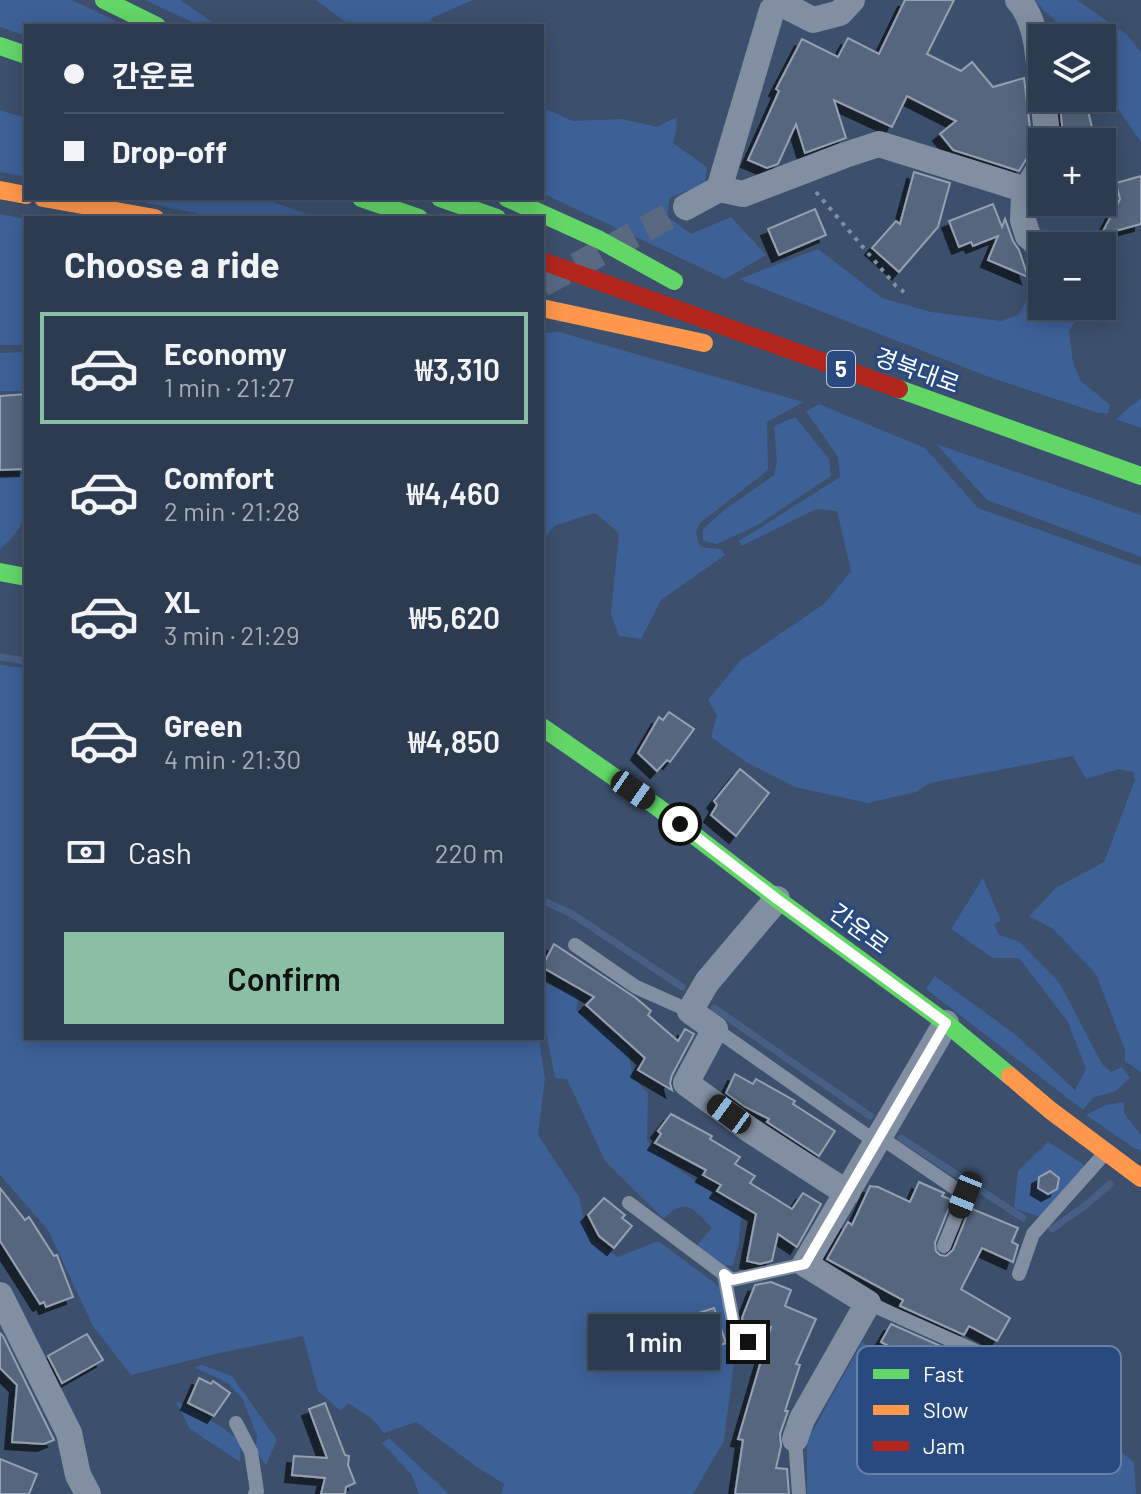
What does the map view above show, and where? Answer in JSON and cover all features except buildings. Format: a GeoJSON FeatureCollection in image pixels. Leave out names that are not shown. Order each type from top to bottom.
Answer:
{"type":"FeatureCollection","features":[{"type":"Feature","properties":{"kind":"main road"},"geometry":{"type":"LineString","coordinates":[[104,0],[153,24]]}},
{"type":"Feature","properties":{"kind":"main road"},"geometry":{"type":"LineString","coordinates":[[0,46],[24,54]]}},
{"type":"Feature","properties":{"kind":"main road"},"geometry":{"type":"LineString","coordinates":[[0,190],[24,195]]}},
{"type":"Feature","properties":{"kind":"main road"},"geometry":{"type":"LineString","coordinates":[[54,200],[144,216]]}},
{"type":"Feature","properties":{"kind":"main road"},"geometry":{"type":"LineString","coordinates":[[367,200],[413,216]]}},
{"type":"Feature","properties":{"kind":"main road"},"geometry":{"type":"LineString","coordinates":[[446,200],[491,216]]}},
{"type":"Feature","properties":{"kind":"main road"},"geometry":{"type":"LineString","coordinates":[[511,200],[600,240],[682,283],[544,235]]}},
{"type":"Feature","properties":{"kind":"main road","name":"경북대로"},"geometry":{"type":"LineString","coordinates":[[544,262],[1141,476]]}},
{"type":"Feature","properties":{"kind":"main road"},"geometry":{"type":"LineString","coordinates":[[544,308],[860,376]]}},
{"type":"Feature","properties":{"kind":"main road"},"geometry":{"type":"LineString","coordinates":[[0,572],[24,577]]}},
{"type":"Feature","properties":{"kind":"main road","name":"간운로"},"geometry":{"type":"LineString","coordinates":[[544,728],[656,806],[946,1023],[1050,1110],[1141,1178]]}},
{"type":"Feature","properties":{"kind":"street"},"geometry":{"type":"LineString","coordinates":[[719,189],[779,4],[813,20],[840,13],[852,0]]}},
{"type":"Feature","properties":{"kind":"street"},"geometry":{"type":"LineString","coordinates":[[1018,0],[1025,7],[1031,24]]}},
{"type":"Feature","properties":{"kind":"street"},"geometry":{"type":"LineString","coordinates":[[686,207],[719,189],[743,194],[879,144],[1026,190]]}},
{"type":"Feature","properties":{"kind":"street"},"geometry":{"type":"LineString","coordinates":[[1028,187],[1024,194],[1023,220],[1028,236]]}},
{"type":"Feature","properties":{"kind":"street"},"geometry":{"type":"LineString","coordinates":[[777,899],[707,982],[690,1011],[715,1029],[686,1083],[750,1130],[847,1193]]}},
{"type":"Feature","properties":{"kind":"street"},"geometry":{"type":"LineString","coordinates":[[795,1439],[802,1419],[868,1303],[805,1264],[946,1023]]}},
{"type":"Feature","properties":{"kind":"street"},"geometry":{"type":"LineString","coordinates":[[0,1295],[69,1433],[78,1475],[88,1494]]}},
{"type":"Feature","properties":{"kind":"lane"},"geometry":{"type":"LineString","coordinates":[[575,945],[636,987],[690,1011]]}},
{"type":"Feature","properties":{"kind":"lane"},"geometry":{"type":"LineString","coordinates":[[715,1029],[965,1195],[944,1246]]}},
{"type":"Feature","properties":{"kind":"lane"},"geometry":{"type":"LineString","coordinates":[[1019,1274],[1033,1234],[1106,1152]]}},
{"type":"Feature","properties":{"kind":"lane"},"geometry":{"type":"LineString","coordinates":[[629,1203],[732,1280],[805,1264]]}},
{"type":"Feature","properties":{"kind":"lane"},"geometry":{"type":"LineString","coordinates":[[724,1274],[736,1337],[748,1342]]}},
{"type":"Feature","properties":{"kind":"lane"},"geometry":{"type":"LineString","coordinates":[[868,1303],[964,1346]]}},
{"type":"Feature","properties":{"kind":"lane"},"geometry":{"type":"LineString","coordinates":[[236,1423],[251,1452],[255,1494]]}},
{"type":"Feature","properties":{"kind":"lane"},"geometry":{"type":"LineString","coordinates":[[795,1439],[799,1494]]}},
{"type":"Feature","properties":{"kind":"path"},"geometry":{"type":"LineString","coordinates":[[798,173],[904,292]]}},
{"type":"Feature","properties":{"kind":"shaded area"},"geometry":{"type":"Polygon","coordinates":[[[0,0],[72,0],[122,24],[24,24],[24,35],[0,27],[0,0]]]}},
{"type":"Feature","properties":{"kind":"shaded area"},"geometry":{"type":"Polygon","coordinates":[[[145,0],[180,0],[215,24],[196,24],[145,0]]]}},
{"type":"Feature","properties":{"kind":"shaded area"},"geometry":{"type":"Polygon","coordinates":[[[316,0],[473,0],[432,18],[430,24],[348,24],[316,0]]]}},
{"type":"Feature","properties":{"kind":"shaded area"},"geometry":{"type":"Polygon","coordinates":[[[1034,0],[1077,0],[1112,24],[1058,24],[1034,0]]]}},
{"type":"Feature","properties":{"kind":"shaded area"},"geometry":{"type":"Polygon","coordinates":[[[1116,27],[1141,52],[1141,142],[1116,106],[1116,27]]]}},
{"type":"Feature","properties":{"kind":"shaded area"},"geometry":{"type":"Polygon","coordinates":[[[544,108],[572,121],[622,119],[657,127],[677,117],[673,143],[707,167],[705,183],[670,198],[667,216],[691,234],[731,217],[766,255],[725,279],[544,194],[544,108]]]}},
{"type":"Feature","properties":{"kind":"shaded area"},"geometry":{"type":"Polygon","coordinates":[[[0,110],[24,117],[24,177],[0,172],[0,110]]]}},
{"type":"Feature","properties":{"kind":"shaded area"},"geometry":{"type":"Polygon","coordinates":[[[134,200],[268,200],[312,216],[209,216],[134,200]]]}},
{"type":"Feature","properties":{"kind":"shaded area"},"geometry":{"type":"Polygon","coordinates":[[[0,214],[24,219],[24,345],[0,345],[0,214]]]}},
{"type":"Feature","properties":{"kind":"shaded area"},"geometry":{"type":"Polygon","coordinates":[[[818,249],[882,298],[931,312],[1001,321],[1019,315],[1028,296],[1028,320],[1076,320],[1069,331],[1073,363],[1081,381],[1110,405],[1108,413],[1098,413],[989,377],[739,279],[818,249]]]}},
{"type":"Feature","properties":{"kind":"shaded area"},"geometry":{"type":"Polygon","coordinates":[[[559,332],[803,402],[767,422],[768,470],[699,524],[696,533],[700,547],[721,549],[725,555],[661,600],[641,639],[619,636],[611,614],[619,533],[595,513],[556,525],[544,539],[544,333],[559,332]]]}},
{"type":"Feature","properties":{"kind":"shaded area"},"geometry":{"type":"Polygon","coordinates":[[[24,352],[24,391],[0,391],[0,353],[24,352]]]}},
{"type":"Feature","properties":{"kind":"shaded area"},"geometry":{"type":"Polygon","coordinates":[[[1141,398],[1141,428],[1116,419],[1141,398]]]}},
{"type":"Feature","properties":{"kind":"shaded area"},"geometry":{"type":"Polygon","coordinates":[[[819,404],[925,448],[978,508],[1141,566],[1141,1072],[1125,1061],[1125,1050],[1096,974],[1053,929],[1029,916],[1056,888],[1104,862],[1135,780],[1133,772],[1119,769],[1086,779],[1073,756],[930,783],[916,792],[868,803],[795,787],[746,762],[711,737],[717,715],[708,700],[740,661],[824,604],[851,571],[837,511],[816,509],[741,546],[739,541],[840,477],[838,457],[806,411],[819,404]]]}},
{"type":"Feature","properties":{"kind":"shaded area"},"geometry":{"type":"Polygon","coordinates":[[[795,417],[829,459],[831,476],[756,526],[717,544],[703,541],[703,529],[774,475],[777,461],[774,426],[795,417]]]}},
{"type":"Feature","properties":{"kind":"shaded area"},"geometry":{"type":"Polygon","coordinates":[[[936,444],[1141,515],[1141,557],[987,500],[936,444]]]}},
{"type":"Feature","properties":{"kind":"shaded area"},"geometry":{"type":"Polygon","coordinates":[[[24,474],[24,516],[16,532],[0,549],[0,476],[24,474]]]}},
{"type":"Feature","properties":{"kind":"shaded area"},"geometry":{"type":"Polygon","coordinates":[[[0,665],[24,668],[24,1040],[539,1040],[545,1079],[538,1135],[579,1197],[588,1236],[618,1257],[658,1241],[720,1287],[735,1353],[724,1441],[693,1494],[501,1494],[504,1484],[416,1422],[384,1433],[371,1418],[348,1403],[341,1411],[318,1391],[303,1336],[131,1375],[93,1326],[48,1230],[0,1175],[0,665]]]}},
{"type":"Feature","properties":{"kind":"shaded area"},"geometry":{"type":"Polygon","coordinates":[[[983,878],[1001,921],[994,924],[999,935],[1020,942],[1059,982],[1102,1064],[1111,1072],[1122,1067],[1130,1078],[1114,1092],[1094,1097],[1083,1110],[926,989],[935,976],[1016,1035],[1075,1090],[1086,1069],[1068,1022],[1019,958],[993,958],[951,929],[983,878]]]}},
{"type":"Feature","properties":{"kind":"shaded area"},"geometry":{"type":"Polygon","coordinates":[[[544,983],[579,996],[576,1010],[628,1049],[633,1078],[648,1093],[647,1141],[671,1164],[741,1213],[739,1243],[733,1265],[725,1266],[696,1246],[712,1228],[698,1213],[684,1206],[663,1218],[605,1161],[567,1079],[555,1078],[544,1022],[544,983]]]}},
{"type":"Feature","properties":{"kind":"shaded area"},"geometry":{"type":"Polygon","coordinates":[[[1124,1102],[1124,1113],[1141,1135],[1141,1151],[1086,1115],[1106,1105],[1124,1102]]]}},
{"type":"Feature","properties":{"kind":"shaded area"},"geometry":{"type":"Polygon","coordinates":[[[1048,1142],[1086,1166],[1041,1217],[1014,1208],[1018,1171],[1048,1142]]]}},
{"type":"Feature","properties":{"kind":"shaded area"},"geometry":{"type":"Polygon","coordinates":[[[857,1351],[857,1474],[1121,1474],[1121,1452],[1134,1462],[1136,1494],[807,1494],[807,1441],[857,1351]]]}},
{"type":"Feature","properties":{"kind":"shaded area"},"geometry":{"type":"Polygon","coordinates":[[[202,1365],[232,1376],[277,1440],[266,1465],[255,1450],[257,1436],[243,1400],[228,1383],[194,1367],[202,1365]]]}},
{"type":"Feature","properties":{"kind":"shaded area"},"geometry":{"type":"Polygon","coordinates":[[[175,1400],[222,1427],[241,1442],[240,1462],[190,1429],[175,1400]]]}},
{"type":"Feature","properties":{"kind":"shaded area"},"geometry":{"type":"Polygon","coordinates":[[[389,1438],[449,1494],[419,1494],[411,1474],[382,1443],[389,1438]]]}},
{"type":"Feature","properties":{"kind":"waterway"},"geometry":{"type":"LineString","coordinates":[[0,657],[24,661]]}},
{"type":"Feature","properties":{"kind":"waterway"},"geometry":{"type":"LineString","coordinates":[[544,901],[572,914],[682,987]]}},
{"type":"Feature","properties":{"kind":"waterway"},"geometry":{"type":"LineString","coordinates":[[714,1008],[870,1116]]}},
{"type":"Feature","properties":{"kind":"waterway"},"geometry":{"type":"LineString","coordinates":[[901,1138],[1023,1218]]}},
{"type":"Feature","properties":{"kind":"waterway"},"geometry":{"type":"LineString","coordinates":[[1052,1229],[1110,1184]]}},
{"type":"Feature","properties":{"kind":"tunnel"},"geometry":{"type":"LineString","coordinates":[[544,283],[686,207]]}},
{"type":"Feature","properties":{"kind":"traffic: fast"},"geometry":{"type":"LineString","coordinates":[[104,0],[153,24]]}},
{"type":"Feature","properties":{"kind":"traffic: fast"},"geometry":{"type":"LineString","coordinates":[[0,46],[24,54]]}},
{"type":"Feature","properties":{"kind":"traffic: fast"},"geometry":{"type":"LineString","coordinates":[[367,200],[413,216]]}},
{"type":"Feature","properties":{"kind":"traffic: fast"},"geometry":{"type":"LineString","coordinates":[[446,200],[491,216]]}},
{"type":"Feature","properties":{"kind":"traffic: fast"},"geometry":{"type":"LineString","coordinates":[[511,200],[600,240],[674,281]]}},
{"type":"Feature","properties":{"kind":"traffic: fast"},"geometry":{"type":"LineString","coordinates":[[899,389],[1141,476]]}},
{"type":"Feature","properties":{"kind":"traffic: fast"},"geometry":{"type":"LineString","coordinates":[[0,572],[24,577]]}},
{"type":"Feature","properties":{"kind":"traffic: fast"},"geometry":{"type":"LineString","coordinates":[[544,728],[656,806],[946,1023],[1010,1076]]}},
{"type":"Feature","properties":{"kind":"traffic: slow"},"geometry":{"type":"LineString","coordinates":[[0,190],[24,195]]}},
{"type":"Feature","properties":{"kind":"traffic: slow"},"geometry":{"type":"LineString","coordinates":[[54,200],[144,216]]}},
{"type":"Feature","properties":{"kind":"traffic: slow"},"geometry":{"type":"LineString","coordinates":[[544,308],[704,343]]}},
{"type":"Feature","properties":{"kind":"traffic: slow"},"geometry":{"type":"LineString","coordinates":[[1010,1076],[1141,1178]]}},
{"type":"Feature","properties":{"kind":"traffic: jam"},"geometry":{"type":"LineString","coordinates":[[544,262],[899,389]]}},
{"type":"Feature","properties":{"kind":"route"},"geometry":{"type":"LineString","coordinates":[[680,824],[946,1023],[805,1264],[732,1280],[724,1274],[736,1337],[748,1342]]}}]}
